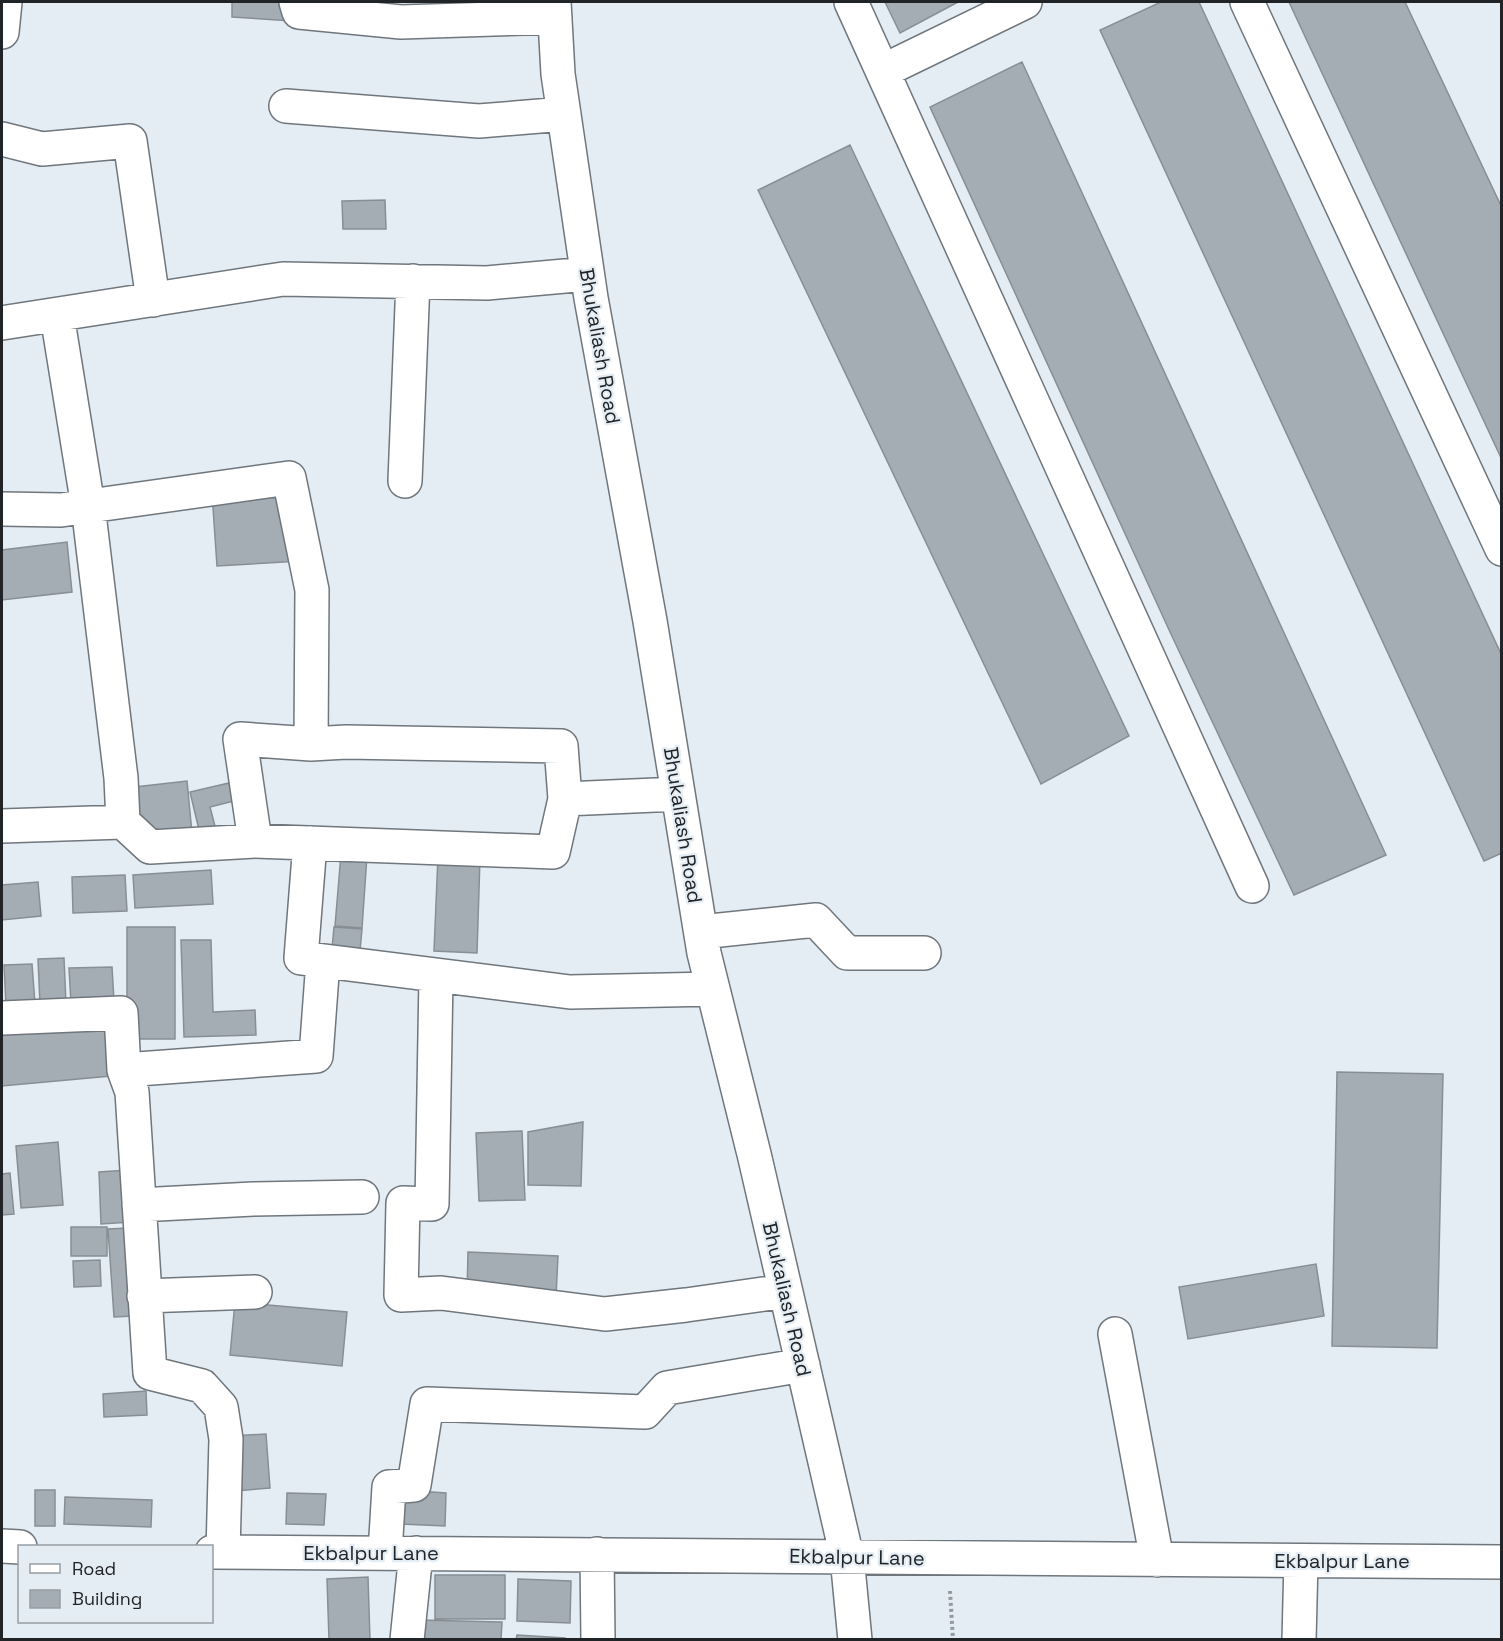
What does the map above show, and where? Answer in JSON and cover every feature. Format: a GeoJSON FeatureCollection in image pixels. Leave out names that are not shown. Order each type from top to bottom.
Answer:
{"type":"FeatureCollection","features":[{"type":"Feature","properties":{"kind":"street"},"geometry":{"type":"LineString","coordinates":[[2,32],[5,2]]}},
{"type":"Feature","properties":{"kind":"street"},"geometry":{"type":"LineString","coordinates":[[296,2],[299,12],[401,22],[555,9]]}},
{"type":"Feature","properties":{"kind":"street"},"geometry":{"type":"LineString","coordinates":[[851,2],[1252,886]]}},
{"type":"Feature","properties":{"kind":"street"},"geometry":{"type":"LineString","coordinates":[[884,71],[1025,2]]}},
{"type":"Feature","properties":{"kind":"street"},"geometry":{"type":"LineString","coordinates":[[1247,2],[1502,549]]}},
{"type":"Feature","properties":{"kind":"street","name":"Bhukaliash Road"},"geometry":{"type":"LineString","coordinates":[[555,9],[558,74],[587,274],[650,621],[701,932],[847,1557],[855,1640]]}},
{"type":"Feature","properties":{"kind":"street"},"geometry":{"type":"LineString","coordinates":[[286,106],[479,121],[564,114]]}},
{"type":"Feature","properties":{"kind":"street"},"geometry":{"type":"LineString","coordinates":[[2,139],[42,149],[130,141],[153,300]]}},
{"type":"Feature","properties":{"kind":"street"},"geometry":{"type":"LineString","coordinates":[[2,323],[283,279],[487,283],[587,274]]}},
{"type":"Feature","properties":{"kind":"street"},"geometry":{"type":"LineString","coordinates":[[405,481],[413,281]]}},
{"type":"Feature","properties":{"kind":"street"},"geometry":{"type":"LineString","coordinates":[[57,315],[88,506],[121,778],[123,822],[150,847],[255,841],[553,852],[565,798],[561,746],[346,742],[311,744],[240,739],[255,841]]}},
{"type":"Feature","properties":{"kind":"street"},"geometry":{"type":"LineString","coordinates":[[2,509],[61,510],[289,478],[312,590],[311,744]]}},
{"type":"Feature","properties":{"kind":"street"},"geometry":{"type":"LineString","coordinates":[[565,798],[678,794]]}},
{"type":"Feature","properties":{"kind":"street"},"geometry":{"type":"LineString","coordinates":[[2,826],[123,822]]}},
{"type":"Feature","properties":{"kind":"street"},"geometry":{"type":"LineString","coordinates":[[310,843],[301,958],[436,977],[570,992],[713,988]]}},
{"type":"Feature","properties":{"kind":"street"},"geometry":{"type":"LineString","coordinates":[[701,932],[816,920],[847,954],[924,952]]}},
{"type":"Feature","properties":{"kind":"street"},"geometry":{"type":"LineString","coordinates":[[124,1070],[316,1056],[323,961]]}},
{"type":"Feature","properties":{"kind":"street"},"geometry":{"type":"LineString","coordinates":[[436,977],[432,1204],[403,1203],[401,1295],[441,1293],[605,1314],[785,1291]]}},
{"type":"Feature","properties":{"kind":"street"},"geometry":{"type":"LineString","coordinates":[[2,1018],[121,1013],[124,1070],[132,1092],[150,1373],[202,1386],[221,1407],[226,1439],[217,1552]]}},
{"type":"Feature","properties":{"kind":"street"},"geometry":{"type":"LineString","coordinates":[[138,1205],[253,1199],[362,1197]]}},
{"type":"Feature","properties":{"kind":"street"},"geometry":{"type":"LineString","coordinates":[[144,1296],[255,1292]]}},
{"type":"Feature","properties":{"kind":"street"},"geometry":{"type":"LineString","coordinates":[[1115,1334],[1157,1560]]}},
{"type":"Feature","properties":{"kind":"street"},"geometry":{"type":"LineString","coordinates":[[407,1640],[401,1553],[389,1487],[414,1485],[427,1404],[645,1412],[667,1388],[803,1365]]}},
{"type":"Feature","properties":{"kind":"street"},"geometry":{"type":"LineString","coordinates":[[2,1546],[18,1547]]}},
{"type":"Feature","properties":{"kind":"street","name":"Ekbalpur Lane"},"geometry":{"type":"LineString","coordinates":[[217,1552],[1502,1562]]}},
{"type":"Feature","properties":{"kind":"street"},"geometry":{"type":"LineString","coordinates":[[597,1554],[598,1640]]}},
{"type":"Feature","properties":{"kind":"street"},"geometry":{"type":"LineString","coordinates":[[1299,1640],[1301,1562]]}},
{"type":"Feature","properties":{"kind":"path"},"geometry":{"type":"LineString","coordinates":[[948,1558],[952,1640]]}},
{"type":"Feature","properties":{"kind":"building"},"geometry":{"type":"Polygon","coordinates":[[[232,2],[289,2],[292,21],[232,17],[232,2]]]}},
{"type":"Feature","properties":{"kind":"building"},"geometry":{"type":"Polygon","coordinates":[[[885,2],[958,2],[900,33],[885,2]]]}},
{"type":"Feature","properties":{"kind":"building"},"geometry":{"type":"Polygon","coordinates":[[[1161,2],[1199,2],[1502,656],[1502,853],[1484,861],[1100,30],[1161,2]]]}},
{"type":"Feature","properties":{"kind":"building"},"geometry":{"type":"Polygon","coordinates":[[[1289,2],[1405,2],[1502,208],[1502,460],[1289,2]]]}},
{"type":"Feature","properties":{"kind":"building"},"geometry":{"type":"Polygon","coordinates":[[[1022,62],[1386,855],[1294,895],[1170,632],[930,107],[1022,62]]]}},
{"type":"Feature","properties":{"kind":"building"},"geometry":{"type":"Polygon","coordinates":[[[850,145],[1129,736],[1041,784],[758,190],[850,145]]]}},
{"type":"Feature","properties":{"kind":"building"},"geometry":{"type":"Polygon","coordinates":[[[385,200],[386,229],[343,229],[342,201],[385,200]]]}},
{"type":"Feature","properties":{"kind":"building"},"geometry":{"type":"Polygon","coordinates":[[[287,487],[300,561],[217,566],[212,493],[287,487]]]}},
{"type":"Feature","properties":{"kind":"building"},"geometry":{"type":"Polygon","coordinates":[[[67,542],[72,592],[2,600],[2,550],[67,542]]]}},
{"type":"Feature","properties":{"kind":"building"},"geometry":{"type":"Polygon","coordinates":[[[187,781],[192,833],[149,839],[126,788],[187,781]]]}},
{"type":"Feature","properties":{"kind":"building"},"geometry":{"type":"Polygon","coordinates":[[[229,783],[234,801],[210,807],[216,830],[200,834],[190,792],[229,783]]]}},
{"type":"Feature","properties":{"kind":"building"},"geometry":{"type":"Polygon","coordinates":[[[341,854],[367,856],[362,928],[335,926],[341,854]]]}},
{"type":"Feature","properties":{"kind":"building"},"geometry":{"type":"Polygon","coordinates":[[[438,856],[480,858],[477,953],[434,951],[438,856]]]}},
{"type":"Feature","properties":{"kind":"building"},"geometry":{"type":"Polygon","coordinates":[[[211,870],[213,904],[135,908],[133,875],[211,870]]]}},
{"type":"Feature","properties":{"kind":"building"},"geometry":{"type":"Polygon","coordinates":[[[125,875],[127,911],[73,913],[72,877],[125,875]]]}},
{"type":"Feature","properties":{"kind":"building"},"geometry":{"type":"Polygon","coordinates":[[[38,882],[41,916],[2,920],[2,885],[38,882]]]}},
{"type":"Feature","properties":{"kind":"building"},"geometry":{"type":"Polygon","coordinates":[[[127,927],[175,927],[175,1039],[127,1039],[127,927]]]}},
{"type":"Feature","properties":{"kind":"building"},"geometry":{"type":"Polygon","coordinates":[[[334,927],[362,929],[360,951],[332,949],[334,927]]]}},
{"type":"Feature","properties":{"kind":"building"},"geometry":{"type":"Polygon","coordinates":[[[181,940],[211,940],[213,1012],[255,1010],[256,1035],[184,1037],[181,940]]]}},
{"type":"Feature","properties":{"kind":"building"},"geometry":{"type":"Polygon","coordinates":[[[64,958],[66,1004],[40,1004],[38,959],[64,958]]]}},
{"type":"Feature","properties":{"kind":"building"},"geometry":{"type":"Polygon","coordinates":[[[32,964],[35,1004],[6,1006],[4,965],[32,964]]]}},
{"type":"Feature","properties":{"kind":"building"},"geometry":{"type":"Polygon","coordinates":[[[112,967],[114,1001],[71,1003],[69,968],[112,967]]]}},
{"type":"Feature","properties":{"kind":"building"},"geometry":{"type":"Polygon","coordinates":[[[105,1016],[111,1076],[2,1086],[2,1026],[105,1016]]]}},
{"type":"Feature","properties":{"kind":"building"},"geometry":{"type":"Polygon","coordinates":[[[1337,1072],[1443,1074],[1437,1348],[1332,1346],[1337,1072]]]}},
{"type":"Feature","properties":{"kind":"building"},"geometry":{"type":"Polygon","coordinates":[[[583,1122],[581,1186],[528,1185],[528,1132],[583,1122]]]}},
{"type":"Feature","properties":{"kind":"building"},"geometry":{"type":"Polygon","coordinates":[[[522,1131],[525,1200],[479,1201],[476,1133],[522,1131]]]}},
{"type":"Feature","properties":{"kind":"building"},"geometry":{"type":"Polygon","coordinates":[[[58,1142],[63,1205],[21,1208],[16,1146],[58,1142]]]}},
{"type":"Feature","properties":{"kind":"building"},"geometry":{"type":"Polygon","coordinates":[[[128,1170],[131,1222],[101,1224],[99,1172],[128,1170]]]}},
{"type":"Feature","properties":{"kind":"building"},"geometry":{"type":"Polygon","coordinates":[[[10,1173],[14,1214],[2,1215],[2,1174],[10,1173]]]}},
{"type":"Feature","properties":{"kind":"building"},"geometry":{"type":"Polygon","coordinates":[[[71,1227],[107,1227],[107,1256],[71,1256],[71,1227]]]}},
{"type":"Feature","properties":{"kind":"building"},"geometry":{"type":"Polygon","coordinates":[[[128,1228],[133,1316],[114,1317],[108,1229],[128,1228]]]}},
{"type":"Feature","properties":{"kind":"building"},"geometry":{"type":"Polygon","coordinates":[[[468,1252],[558,1256],[556,1297],[467,1294],[468,1252]]]}},
{"type":"Feature","properties":{"kind":"building"},"geometry":{"type":"Polygon","coordinates":[[[100,1260],[101,1286],[74,1287],[73,1261],[100,1260]]]}},
{"type":"Feature","properties":{"kind":"building"},"geometry":{"type":"Polygon","coordinates":[[[1316,1264],[1324,1316],[1188,1339],[1179,1287],[1316,1264]]]}},
{"type":"Feature","properties":{"kind":"building"},"geometry":{"type":"Polygon","coordinates":[[[235,1302],[347,1312],[342,1366],[230,1355],[235,1302]]]}},
{"type":"Feature","properties":{"kind":"building"},"geometry":{"type":"Polygon","coordinates":[[[146,1391],[147,1415],[104,1417],[103,1394],[146,1391]]]}},
{"type":"Feature","properties":{"kind":"building"},"geometry":{"type":"Polygon","coordinates":[[[266,1434],[270,1488],[235,1491],[230,1436],[266,1434]]]}},
{"type":"Feature","properties":{"kind":"building"},"geometry":{"type":"Polygon","coordinates":[[[35,1490],[55,1490],[55,1526],[35,1526],[35,1490]]]}},
{"type":"Feature","properties":{"kind":"building"},"geometry":{"type":"Polygon","coordinates":[[[402,1490],[446,1493],[445,1526],[401,1524],[402,1490]]]}},
{"type":"Feature","properties":{"kind":"building"},"geometry":{"type":"Polygon","coordinates":[[[287,1493],[326,1494],[324,1525],[286,1524],[287,1493]]]}},
{"type":"Feature","properties":{"kind":"building"},"geometry":{"type":"Polygon","coordinates":[[[65,1497],[152,1500],[151,1527],[64,1524],[65,1497]]]}},
{"type":"Feature","properties":{"kind":"building"},"geometry":{"type":"Polygon","coordinates":[[[435,1575],[505,1575],[505,1619],[435,1619],[435,1575]]]}},
{"type":"Feature","properties":{"kind":"building"},"geometry":{"type":"Polygon","coordinates":[[[368,1577],[370,1640],[329,1640],[327,1579],[368,1577]]]}},
{"type":"Feature","properties":{"kind":"building"},"geometry":{"type":"Polygon","coordinates":[[[518,1579],[571,1581],[570,1623],[517,1621],[518,1579]]]}},
{"type":"Feature","properties":{"kind":"building"},"geometry":{"type":"Polygon","coordinates":[[[419,1620],[502,1622],[501,1640],[419,1640],[419,1620]]]}},
{"type":"Feature","properties":{"kind":"building"},"geometry":{"type":"Polygon","coordinates":[[[517,1635],[565,1638],[565,1640],[516,1640],[517,1635]]]}}]}
